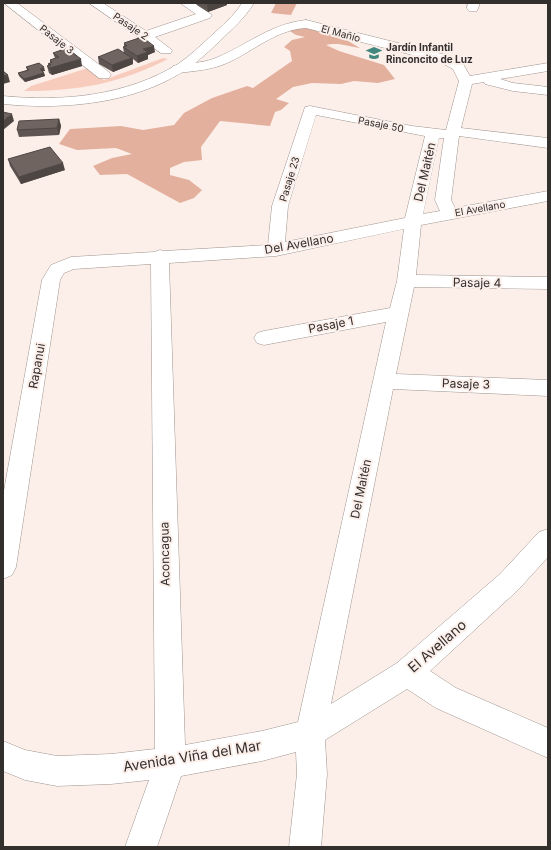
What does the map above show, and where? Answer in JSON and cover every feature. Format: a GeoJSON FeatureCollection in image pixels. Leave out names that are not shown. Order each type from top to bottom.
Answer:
{"type":"FeatureCollection","features":[{"type":"Feature","properties":{"kind":"street","name":"Pasaje 2"},"geometry":{"type":"LineString","coordinates":[[95,3],[166,50]]}},
{"type":"Feature","properties":{"kind":"street"},"geometry":{"type":"LineString","coordinates":[[145,36],[206,15],[186,3]]}},
{"type":"Feature","properties":{"kind":"street"},"geometry":{"type":"LineString","coordinates":[[3,100],[66,102],[101,97],[129,90],[163,77],[189,62],[240,15],[248,3]]}},
{"type":"Feature","properties":{"kind":"street","name":"Pasaje 3"},"geometry":{"type":"LineString","coordinates":[[9,6],[104,75]]}},
{"type":"Feature","properties":{"kind":"street","name":"El Mañío"},"geometry":{"type":"LineString","coordinates":[[178,69],[208,65],[222,60],[279,29],[296,24],[306,24],[445,59],[458,67],[466,81]]}},
{"type":"Feature","properties":{"kind":"street"},"geometry":{"type":"LineString","coordinates":[[466,81],[548,67]]}},
{"type":"Feature","properties":{"kind":"street"},"geometry":{"type":"LineString","coordinates":[[484,79],[499,85],[548,91]]}},
{"type":"Feature","properties":{"kind":"street","name":"Del Maitén"},"geometry":{"type":"LineString","coordinates":[[450,214],[443,200],[453,133],[466,81]]}},
{"type":"Feature","properties":{"kind":"street","name":"Pasaje 50"},"geometry":{"type":"LineString","coordinates":[[310,110],[433,133],[453,133],[548,143]]}},
{"type":"Feature","properties":{"kind":"street","name":"Pasaje 23"},"geometry":{"type":"LineString","coordinates":[[276,250],[280,206],[310,110]]}},
{"type":"Feature","properties":{"kind":"street","name":"Del Maitén"},"geometry":{"type":"LineString","coordinates":[[305,847],[312,774],[310,733],[406,281],[413,222],[433,133]]}},
{"type":"Feature","properties":{"kind":"street","name":"El Avellano"},"geometry":{"type":"LineString","coordinates":[[413,222],[548,196]]}},
{"type":"Feature","properties":{"kind":"street","name":"Del Avellano"},"geometry":{"type":"LineString","coordinates":[[160,256],[276,250],[413,222]]}},
{"type":"Feature","properties":{"kind":"street","name":"Rapanui"},"geometry":{"type":"LineString","coordinates":[[3,567],[51,280],[57,269],[71,263],[160,256]]}},
{"type":"Feature","properties":{"kind":"street","name":"Aconcagua"},"geometry":{"type":"LineString","coordinates":[[141,847],[170,763],[160,256]]}},
{"type":"Feature","properties":{"kind":"street","name":"Pasaje 4"},"geometry":{"type":"LineString","coordinates":[[406,281],[548,283]]}},
{"type":"Feature","properties":{"kind":"street","name":"Pasaje 1"},"geometry":{"type":"LineString","coordinates":[[264,338],[398,313]]}},
{"type":"Feature","properties":{"kind":"street","name":"Pasaje 3"},"geometry":{"type":"LineString","coordinates":[[384,381],[548,388]]}},
{"type":"Feature","properties":{"kind":"street","name":"El Avellano"},"geometry":{"type":"LineString","coordinates":[[310,733],[407,673],[509,582],[548,540]]}},
{"type":"Feature","properties":{"kind":"street"},"geometry":{"type":"LineString","coordinates":[[407,673],[446,698],[548,743]]}},
{"type":"Feature","properties":{"kind":"street","name":"Avenida Viña del Mar"},"geometry":{"type":"LineString","coordinates":[[3,756],[25,766],[57,771],[111,769],[170,763],[262,746],[310,733]]}},
{"type":"Feature","properties":{"kind":"shaded area"},"geometry":{"type":"Polygon","coordinates":[[[276,3],[297,3],[291,15],[271,13],[276,3]]]}},
{"type":"Feature","properties":{"kind":"shaded area"},"geometry":{"type":"Polygon","coordinates":[[[282,26],[314,27],[318,32],[343,38],[360,48],[339,44],[326,45],[339,51],[384,65],[395,79],[378,83],[354,81],[341,84],[312,83],[293,87],[276,99],[289,103],[281,110],[275,112],[270,126],[220,121],[201,147],[202,160],[184,162],[170,168],[170,175],[189,180],[202,190],[194,198],[180,203],[127,174],[100,175],[93,166],[112,158],[132,154],[116,148],[77,150],[59,144],[70,129],[121,126],[143,130],[174,125],[184,113],[212,98],[247,86],[253,88],[292,61],[290,51],[284,47],[292,40],[305,37],[296,35],[282,26]]]}},
{"type":"Feature","properties":{"kind":"shaded area"},"geometry":{"type":"Polygon","coordinates":[[[163,58],[168,59],[150,68],[115,80],[62,90],[24,91],[31,86],[88,68],[104,80],[163,58]]]}},
{"type":"Feature","properties":{"kind":"building"},"geometry":{"type":"Polygon","coordinates":[[[203,3],[214,3],[207,5],[203,3]]]}},
{"type":"Feature","properties":{"kind":"building"},"geometry":{"type":"Polygon","coordinates":[[[142,37],[154,46],[143,49],[148,52],[137,56],[123,47],[127,46],[124,43],[142,37]]]}},
{"type":"Feature","properties":{"kind":"building"},"geometry":{"type":"Polygon","coordinates":[[[67,48],[81,59],[50,68],[47,66],[51,65],[48,64],[52,62],[50,60],[59,57],[53,53],[67,48]]]}},
{"type":"Feature","properties":{"kind":"building"},"geometry":{"type":"Polygon","coordinates":[[[118,49],[132,58],[112,65],[98,57],[118,49]]]}},
{"type":"Feature","properties":{"kind":"building"},"geometry":{"type":"Polygon","coordinates":[[[39,63],[44,67],[40,69],[44,73],[24,79],[18,73],[29,70],[26,67],[39,63]]]}},
{"type":"Feature","properties":{"kind":"building"},"geometry":{"type":"Polygon","coordinates":[[[3,71],[8,75],[3,76],[3,71]]]}},
{"type":"Feature","properties":{"kind":"building"},"geometry":{"type":"Polygon","coordinates":[[[3,112],[12,114],[3,121],[3,112]]]}},
{"type":"Feature","properties":{"kind":"building"},"geometry":{"type":"Polygon","coordinates":[[[59,119],[57,128],[17,130],[19,121],[59,119]]]}},
{"type":"Feature","properties":{"kind":"building"},"geometry":{"type":"Polygon","coordinates":[[[50,147],[63,163],[19,177],[8,159],[50,147]]]}},
{"type":"Feature","properties":{"kind":"place","name":"Jardín Infantil Rinconcito de Luz"},"geometry":{"type":"Point","coordinates":[374,53]}}]}
